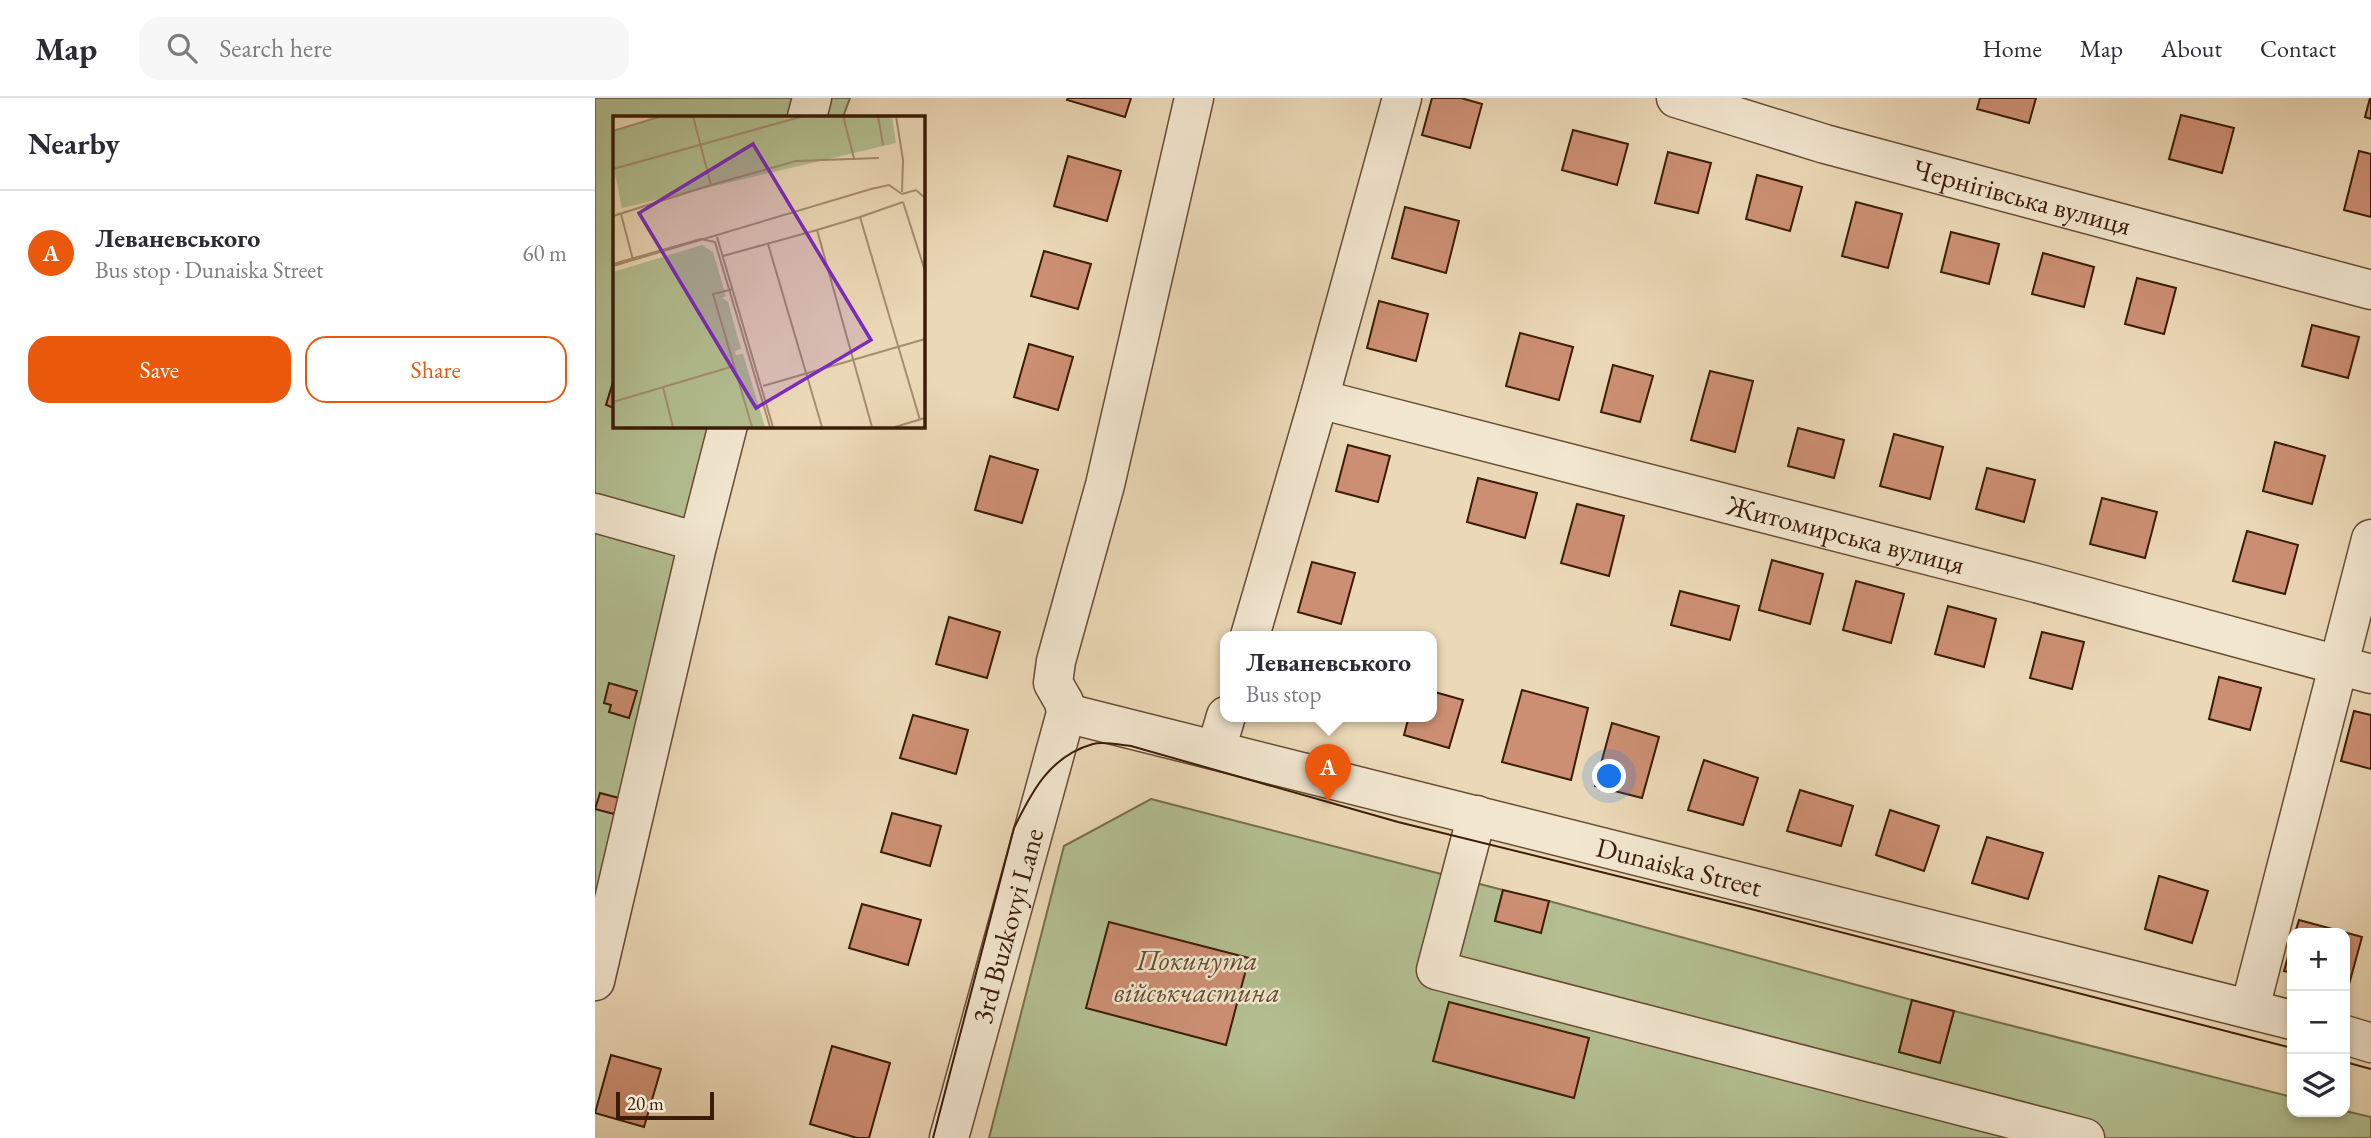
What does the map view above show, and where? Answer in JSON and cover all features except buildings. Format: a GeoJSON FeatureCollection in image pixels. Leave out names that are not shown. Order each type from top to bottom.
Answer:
{"type":"FeatureCollection","features":[{"type":"Feature","properties":{"kind":"street"},"geometry":{"type":"LineString","coordinates":[[807,116],[812,98]]}},
{"type":"Feature","properties":{"kind":"street"},"geometry":{"type":"LineString","coordinates":[[1066,713],[1053,683],[1056,661],[1105,485],[1194,98]]}},
{"type":"Feature","properties":{"kind":"street"},"geometry":{"type":"LineString","coordinates":[[1250,631],[1319,399],[1402,98]]}},
{"type":"Feature","properties":{"kind":"street","name":"Чернігівська вулиця"},"geometry":{"type":"LineString","coordinates":[[1676,98],[1825,144],[2371,290]]}},
{"type":"Feature","properties":{"kind":"street","name":"Житомирська вулиця"},"geometry":{"type":"LineString","coordinates":[[1319,399],[2036,583],[2355,669]]}},
{"type":"Feature","properties":{"kind":"street"},"geometry":{"type":"LineString","coordinates":[[595,981],[727,427]]}},
{"type":"Feature","properties":{"kind":"street"},"geometry":{"type":"LineString","coordinates":[[595,513],[698,542]]}},
{"type":"Feature","properties":{"kind":"street"},"geometry":{"type":"LineString","coordinates":[[2250,1008],[2355,669],[2371,539]]}},
{"type":"Feature","properties":{"kind":"street","name":"Dunaiska Street"},"geometry":{"type":"LineString","coordinates":[[1066,713],[1221,733],[1477,815],[2287,1019]]}},
{"type":"Feature","properties":{"kind":"street","name":"3rd Buzkovyi Lane"},"geometry":{"type":"LineString","coordinates":[[949,1138],[1066,713]]}},
{"type":"Feature","properties":{"kind":"street"},"geometry":{"type":"LineString","coordinates":[[1477,815],[1436,970],[1997,1127],[2085,1138]]}},
{"type":"Feature","properties":{"kind":"street"},"geometry":{"type":"LineString","coordinates":[[2350,1037],[2371,1043]]}},
{"type":"Feature","properties":{"kind":"green space"},"geometry":{"type":"Polygon","coordinates":[[[595,98],[850,98],[843,116],[613,116],[613,427],[745,427],[595,900],[595,98]]]}},
{"type":"Feature","properties":{"kind":"green space","name":"Покинута військчастина"},"geometry":{"type":"Polygon","coordinates":[[[1151,799],[1503,890],[1495,920],[1549,901],[1912,1000],[1899,1052],[1940,1062],[1954,1011],[2287,1096],[2287,1117],[2350,1117],[2350,1112],[2371,1117],[2371,1138],[989,1138],[1064,846],[1151,799]]]}},
{"type":"Feature","properties":{"kind":"tram line"},"geometry":{"type":"LineString","coordinates":[[933,1138],[1014,828],[1036,788],[1054,766],[1078,750],[1097,743],[1131,746],[1398,822],[1755,910],[2287,1047]]}},
{"type":"Feature","properties":{"kind":"tram line"},"geometry":{"type":"LineString","coordinates":[[2350,1063],[2371,1069]]}},
{"type":"Feature","properties":{"kind":"place","name":"Леваневського"},"geometry":{"type":"Point","coordinates":[1328,802]}}]}
